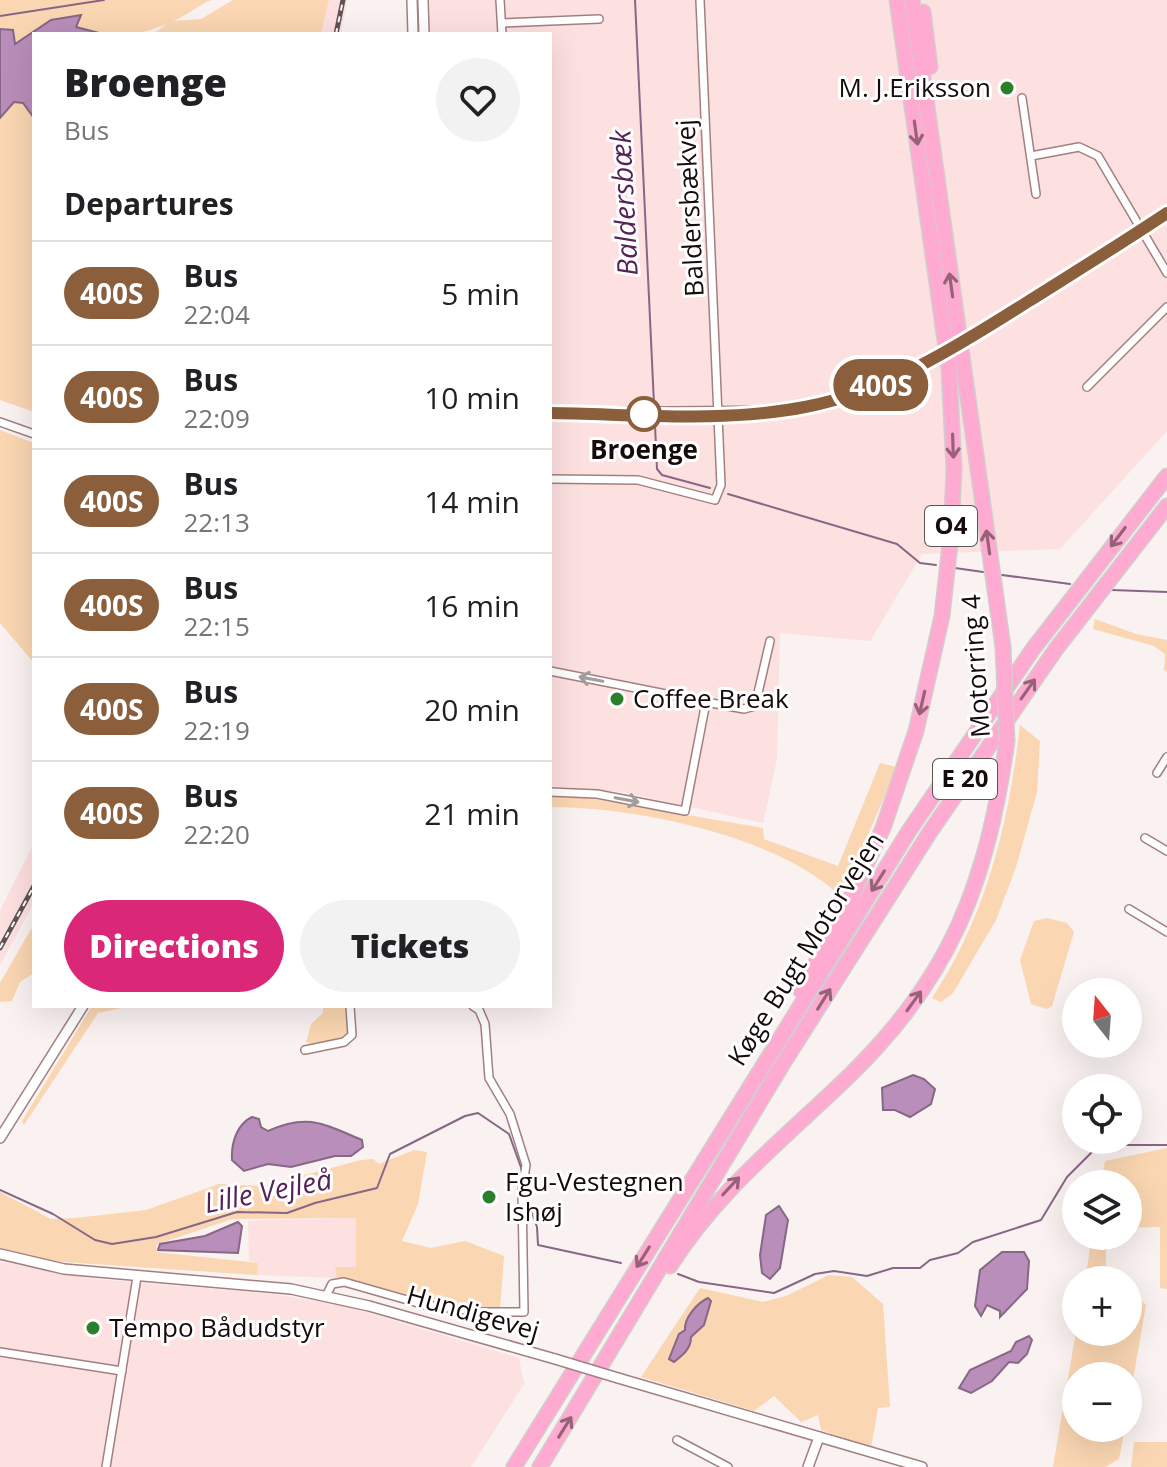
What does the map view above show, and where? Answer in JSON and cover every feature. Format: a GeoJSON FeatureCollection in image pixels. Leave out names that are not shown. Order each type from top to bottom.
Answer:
{"type":"FeatureCollection","features":[{"type":"Feature","properties":{"kind":"highway","name":"O4"},"geometry":{"type":"LineString","coordinates":[[887,0],[903,79],[910,89]]}},
{"type":"Feature","properties":{"kind":"highway","name":"Motorring 4"},"geometry":{"type":"LineString","coordinates":[[787,1024],[808,975],[853,893],[883,828],[916,731],[942,616],[954,469],[950,397],[897,0]]}},
{"type":"Feature","properties":{"kind":"highway","name":"Motorring 4"},"geometry":{"type":"LineString","coordinates":[[590,1386],[619,1349],[704,1217],[751,1165],[867,1058],[917,999],[960,925],[981,873],[996,816],[1007,741],[1003,647],[912,0]]}},
{"type":"Feature","properties":{"kind":"highway","name":"O4"},"geometry":{"type":"LineString","coordinates":[[921,0],[941,149],[936,182]]}},
{"type":"Feature","properties":{"kind":"highway","name":"Køge Bugt Motorvejen"},"geometry":{"type":"LineString","coordinates":[[514,1467],[909,831],[1025,660],[1167,476]]}},
{"type":"Feature","properties":{"kind":"highway","name":"Køge Bugt Motorvejen"},"geometry":{"type":"LineString","coordinates":[[540,1467],[590,1386],[611,1344],[782,1065],[937,821],[1056,649],[1167,506]]}},
{"type":"Feature","properties":{"kind":"street"},"geometry":{"type":"LineString","coordinates":[[412,0],[413,32]]}},
{"type":"Feature","properties":{"kind":"street"},"geometry":{"type":"LineString","coordinates":[[423,0],[424,32]]}},
{"type":"Feature","properties":{"kind":"street"},"geometry":{"type":"LineString","coordinates":[[500,0],[502,32]]}},
{"type":"Feature","properties":{"kind":"street","name":"Baldersbækvej"},"geometry":{"type":"LineString","coordinates":[[552,479],[638,480],[715,500],[721,485],[700,0]]}},
{"type":"Feature","properties":{"kind":"street"},"geometry":{"type":"LineString","coordinates":[[502,23],[599,19]]}},
{"type":"Feature","properties":{"kind":"street"},"geometry":{"type":"LineString","coordinates":[[1022,98],[1036,194]]}},
{"type":"Feature","properties":{"kind":"street"},"geometry":{"type":"LineString","coordinates":[[1031,156],[1079,147],[1098,156],[1167,273]]}},
{"type":"Feature","properties":{"kind":"street"},"geometry":{"type":"LineString","coordinates":[[552,413],[719,414],[781,411],[860,393],[927,363],[979,333],[1167,213]]}},
{"type":"Feature","properties":{"kind":"street"},"geometry":{"type":"LineString","coordinates":[[1087,387],[1167,307]]}},
{"type":"Feature","properties":{"kind":"street"},"geometry":{"type":"LineString","coordinates":[[0,422],[32,433]]}},
{"type":"Feature","properties":{"kind":"street"},"geometry":{"type":"LineString","coordinates":[[552,671],[744,709],[755,706],[770,641]]}},
{"type":"Feature","properties":{"kind":"street"},"geometry":{"type":"LineString","coordinates":[[552,792],[597,794],[685,811],[706,702]]}},
{"type":"Feature","properties":{"kind":"street"},"geometry":{"type":"LineString","coordinates":[[1157,773],[1167,757]]}},
{"type":"Feature","properties":{"kind":"street"},"geometry":{"type":"LineString","coordinates":[[1145,838],[1167,851]]}},
{"type":"Feature","properties":{"kind":"street"},"geometry":{"type":"LineString","coordinates":[[1129,909],[1167,932]]}},
{"type":"Feature","properties":{"kind":"street"},"geometry":{"type":"LineString","coordinates":[[0,1138],[82,1008]]}},
{"type":"Feature","properties":{"kind":"street"},"geometry":{"type":"LineString","coordinates":[[305,1050],[344,1042],[352,1035],[350,1008]]}},
{"type":"Feature","properties":{"kind":"street"},"geometry":{"type":"LineString","coordinates":[[326,1296],[332,1284],[344,1282],[425,1305],[524,1312],[523,1181],[526,1165],[510,1114],[489,1078],[485,1024],[476,1008]]}},
{"type":"Feature","properties":{"kind":"street","name":"Hundigevej"},"geometry":{"type":"LineString","coordinates":[[0,1254],[64,1269],[291,1289],[326,1296],[555,1359],[922,1467]]}},
{"type":"Feature","properties":{"kind":"street"},"geometry":{"type":"LineString","coordinates":[[106,1467],[137,1277]]}},
{"type":"Feature","properties":{"kind":"street"},"geometry":{"type":"LineString","coordinates":[[0,1352],[122,1371]]}},
{"type":"Feature","properties":{"kind":"street"},"geometry":{"type":"LineString","coordinates":[[808,1467],[819,1437]]}},
{"type":"Feature","properties":{"kind":"street"},"geometry":{"type":"LineString","coordinates":[[677,1440],[728,1467]]}},
{"type":"Feature","properties":{"kind":"shaded area"},"geometry":{"type":"Polygon","coordinates":[[[0,0],[212,0],[172,22],[141,32],[90,32],[76,27],[81,15],[51,20],[15,44],[14,36],[0,29],[0,0]]]}},
{"type":"Feature","properties":{"kind":"shaded area"},"geometry":{"type":"Polygon","coordinates":[[[233,0],[329,0],[321,32],[156,32],[171,21],[201,19],[233,0]]]}},
{"type":"Feature","properties":{"kind":"shaded area"},"geometry":{"type":"Polygon","coordinates":[[[329,0],[347,0],[341,32],[321,32],[329,0]]]}},
{"type":"Feature","properties":{"kind":"shaded area"},"geometry":{"type":"Polygon","coordinates":[[[430,0],[1167,0],[1167,431],[1060,549],[922,554],[870,641],[780,633],[777,759],[763,823],[623,792],[552,786],[552,32],[430,32],[430,0]]]}},
{"type":"Feature","properties":{"kind":"shaded area"},"geometry":{"type":"Polygon","coordinates":[[[81,15],[76,27],[95,32],[33,32],[51,20],[81,15]]]}},
{"type":"Feature","properties":{"kind":"shaded area"},"geometry":{"type":"Polygon","coordinates":[[[0,29],[13,30],[15,44],[32,33],[32,115],[23,103],[14,102],[0,118],[0,29]]]}},
{"type":"Feature","properties":{"kind":"shaded area"},"geometry":{"type":"Polygon","coordinates":[[[14,102],[23,103],[32,115],[32,411],[0,400],[0,118],[14,102]]]}},
{"type":"Feature","properties":{"kind":"shaded area"},"geometry":{"type":"Polygon","coordinates":[[[0,430],[32,442],[32,661],[0,623],[0,430]]]}},
{"type":"Feature","properties":{"kind":"shaded area"},"geometry":{"type":"Polygon","coordinates":[[[1095,619],[1136,634],[1167,640],[1167,672],[1164,670],[1165,654],[1154,646],[1093,629],[1095,619]]]}},
{"type":"Feature","properties":{"kind":"shaded area"},"geometry":{"type":"Polygon","coordinates":[[[1020,725],[1040,741],[1037,792],[1016,867],[996,920],[953,993],[941,1002],[932,998],[951,966],[981,901],[1002,832],[1020,725]]]}},
{"type":"Feature","properties":{"kind":"shaded area"},"geometry":{"type":"Polygon","coordinates":[[[880,763],[897,767],[844,891],[837,893],[810,873],[740,840],[701,828],[622,812],[552,807],[552,796],[577,796],[763,828],[764,839],[838,866],[880,763]]]}},
{"type":"Feature","properties":{"kind":"shaded area"},"geometry":{"type":"Polygon","coordinates":[[[32,847],[32,907],[0,965],[0,911],[32,847]]]}},
{"type":"Feature","properties":{"kind":"shaded area"},"geometry":{"type":"Polygon","coordinates":[[[1047,918],[1067,923],[1074,932],[1052,1006],[1047,1009],[1031,1004],[1020,960],[1034,921],[1047,918]]]}},
{"type":"Feature","properties":{"kind":"shaded area"},"geometry":{"type":"Polygon","coordinates":[[[32,929],[32,974],[20,982],[12,1001],[0,1002],[0,983],[32,929]]]}},
{"type":"Feature","properties":{"kind":"shaded area"},"geometry":{"type":"Polygon","coordinates":[[[91,1008],[122,1008],[98,1013],[24,1125],[22,1121],[91,1008]]]}},
{"type":"Feature","properties":{"kind":"shaded area"},"geometry":{"type":"Polygon","coordinates":[[[323,1008],[347,1008],[350,1029],[346,1038],[315,1045],[306,1042],[311,1024],[323,1013],[323,1008]]]}},
{"type":"Feature","properties":{"kind":"shaded area"},"geometry":{"type":"Polygon","coordinates":[[[913,1075],[924,1079],[935,1089],[931,1104],[910,1117],[895,1110],[883,1110],[882,1088],[913,1075]]]}},
{"type":"Feature","properties":{"kind":"shaded area"},"geometry":{"type":"Polygon","coordinates":[[[252,1117],[259,1119],[261,1127],[268,1131],[294,1123],[326,1125],[362,1140],[363,1147],[351,1156],[335,1156],[291,1167],[268,1164],[244,1171],[232,1160],[233,1147],[239,1129],[252,1117]]]}},
{"type":"Feature","properties":{"kind":"shaded area"},"geometry":{"type":"Polygon","coordinates":[[[1167,1148],[1167,1289],[1160,1288],[1160,1227],[1142,1228],[1142,1170],[1103,1170],[1105,1161],[1167,1148]]]}},
{"type":"Feature","properties":{"kind":"shaded area"},"geometry":{"type":"Polygon","coordinates":[[[414,1150],[427,1152],[418,1204],[402,1241],[431,1248],[465,1241],[504,1256],[500,1309],[436,1301],[337,1278],[335,1267],[356,1267],[356,1218],[233,1219],[157,1244],[156,1252],[258,1263],[257,1275],[49,1261],[0,1248],[0,1192],[51,1219],[75,1218],[146,1210],[219,1184],[264,1186],[361,1160],[373,1159],[379,1164],[414,1150]]]}},
{"type":"Feature","properties":{"kind":"shaded area"},"geometry":{"type":"Polygon","coordinates":[[[779,1206],[788,1220],[780,1268],[770,1279],[762,1273],[760,1255],[766,1215],[779,1206]]]}},
{"type":"Feature","properties":{"kind":"shaded area"},"geometry":{"type":"Polygon","coordinates":[[[356,1218],[356,1267],[336,1267],[337,1278],[257,1275],[258,1263],[249,1261],[248,1221],[356,1218]]]}},
{"type":"Feature","properties":{"kind":"shaded area"},"geometry":{"type":"Polygon","coordinates":[[[238,1222],[242,1226],[238,1253],[158,1250],[160,1244],[205,1236],[238,1222]]]}},
{"type":"Feature","properties":{"kind":"shaded area"},"geometry":{"type":"Polygon","coordinates":[[[1090,1250],[1106,1250],[1106,1266],[1087,1266],[1090,1250]]]}},
{"type":"Feature","properties":{"kind":"shaded area"},"geometry":{"type":"Polygon","coordinates":[[[1002,1252],[1024,1252],[1029,1261],[1027,1289],[1000,1317],[1000,1311],[987,1305],[981,1316],[975,1306],[980,1270],[1002,1252]]]}},
{"type":"Feature","properties":{"kind":"shaded area"},"geometry":{"type":"Polygon","coordinates":[[[0,1262],[96,1279],[273,1294],[345,1306],[519,1358],[524,1384],[471,1467],[0,1467],[0,1262]]]}},
{"type":"Feature","properties":{"kind":"shaded area"},"geometry":{"type":"Polygon","coordinates":[[[829,1275],[852,1277],[883,1304],[890,1407],[878,1408],[871,1448],[821,1430],[818,1415],[801,1422],[774,1396],[754,1411],[641,1377],[700,1288],[763,1302],[786,1296],[829,1275]]]}},
{"type":"Feature","properties":{"kind":"shaded area"},"geometry":{"type":"Polygon","coordinates":[[[708,1298],[711,1301],[704,1325],[691,1337],[688,1348],[674,1362],[669,1359],[679,1334],[685,1330],[692,1311],[708,1298]]]}},
{"type":"Feature","properties":{"kind":"shaded area"},"geometry":{"type":"Polygon","coordinates":[[[1142,1301],[1146,1305],[1142,1328],[1142,1301]]]}},
{"type":"Feature","properties":{"kind":"shaded area"},"geometry":{"type":"Polygon","coordinates":[[[1029,1336],[1032,1340],[1027,1354],[1018,1363],[1009,1362],[992,1381],[971,1393],[959,1388],[970,1370],[1011,1351],[1016,1342],[1029,1336]]]}},
{"type":"Feature","properties":{"kind":"shaded area"},"geometry":{"type":"Polygon","coordinates":[[[1073,1346],[1139,1346],[1136,1362],[1071,1362],[1073,1346]]]}},
{"type":"Feature","properties":{"kind":"shaded area"},"geometry":{"type":"Polygon","coordinates":[[[1062,1414],[1062,1442],[1122,1442],[1119,1459],[1105,1467],[1053,1467],[1062,1414]]]}},
{"type":"Feature","properties":{"kind":"shaded area"},"geometry":{"type":"Polygon","coordinates":[[[1134,1442],[1167,1442],[1167,1467],[1131,1467],[1134,1442]]]}},
{"type":"Feature","properties":{"kind":"waterway","name":"Baldersbæk"},"geometry":{"type":"LineString","coordinates":[[0,16],[104,0]]}},
{"type":"Feature","properties":{"kind":"waterway","name":"Baldersbæk"},"geometry":{"type":"LineString","coordinates":[[635,0],[654,404]]}},
{"type":"Feature","properties":{"kind":"waterway","name":"Baldersbæk"},"geometry":{"type":"LineString","coordinates":[[655,425],[657,469],[662,475],[710,488]]}},
{"type":"Feature","properties":{"kind":"waterway","name":"Baldersbæk"},"geometry":{"type":"LineString","coordinates":[[728,494],[897,544],[920,563],[936,565]]}},
{"type":"Feature","properties":{"kind":"waterway","name":"Baldersbæk"},"geometry":{"type":"LineString","coordinates":[[955,568],[983,572]]}},
{"type":"Feature","properties":{"kind":"waterway","name":"Baldersbæk"},"geometry":{"type":"LineString","coordinates":[[1002,575],[1070,584]]}},
{"type":"Feature","properties":{"kind":"waterway","name":"Baldersbæk"},"geometry":{"type":"LineString","coordinates":[[1112,590],[1167,592]]}},
{"type":"Feature","properties":{"kind":"waterway","name":"Lille Vejleå"},"geometry":{"type":"LineString","coordinates":[[0,1190],[53,1214],[95,1240],[112,1244],[156,1237],[237,1212],[287,1213],[377,1188],[390,1154],[465,1116],[478,1113],[509,1134],[523,1173]]}},
{"type":"Feature","properties":{"kind":"waterway","name":"Lille Vejleå"},"geometry":{"type":"LineString","coordinates":[[678,1274],[699,1282],[774,1293],[815,1274],[834,1271],[867,1276],[893,1268],[920,1268],[930,1260],[958,1253],[973,1242],[1041,1220],[1067,1177],[1099,1145],[1167,1145]]}},
{"type":"Feature","properties":{"kind":"waterway","name":"Lille Vejleå"},"geometry":{"type":"LineString","coordinates":[[528,1177],[531,1184],[528,1202],[537,1227],[538,1245],[621,1263]]}},
{"type":"Feature","properties":{"kind":"railway"},"geometry":{"type":"LineString","coordinates":[[336,32],[343,0]]}},
{"type":"Feature","properties":{"kind":"railway"},"geometry":{"type":"LineString","coordinates":[[0,948],[32,890]]}},
{"type":"Feature","properties":{"kind":"bus line","name":"400S"},"geometry":{"type":"LineString","coordinates":[[552,413],[781,411],[860,393],[927,363],[979,333],[1167,213]]}},
{"type":"Feature","properties":{"kind":"place","name":"M. J.Eriksson"},"geometry":{"type":"Point","coordinates":[1007,88]}},
{"type":"Feature","properties":{"kind":"place","name":"Broenge"},"geometry":{"type":"Point","coordinates":[644,414]}},
{"type":"Feature","properties":{"kind":"place","name":"Coffee Break"},"geometry":{"type":"Point","coordinates":[617,699]}},
{"type":"Feature","properties":{"kind":"place","name":"Fgu-Vestegnen Ishøj"},"geometry":{"type":"Point","coordinates":[489,1197]}},
{"type":"Feature","properties":{"kind":"place","name":"Tempo Bådudstyr"},"geometry":{"type":"Point","coordinates":[93,1328]}}]}
